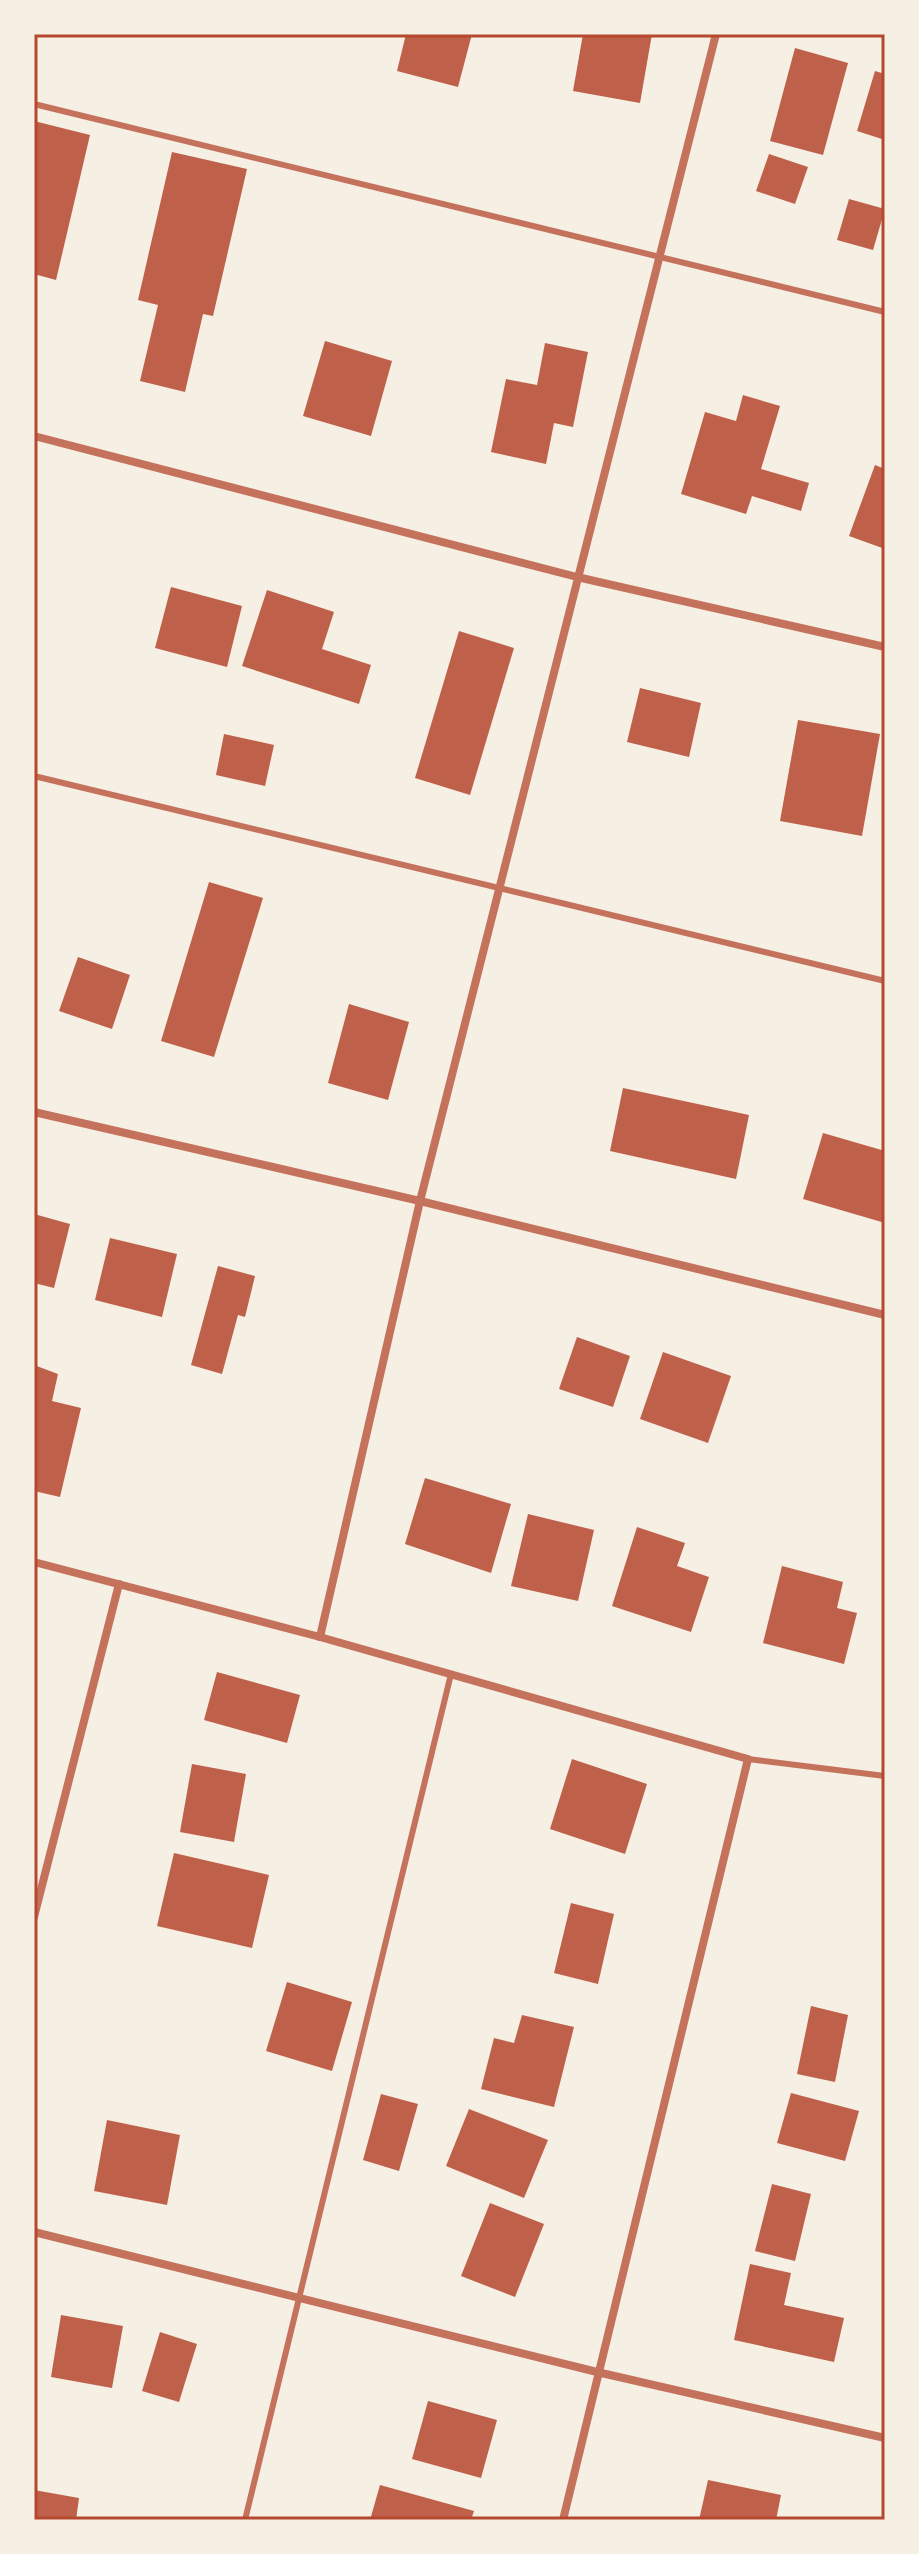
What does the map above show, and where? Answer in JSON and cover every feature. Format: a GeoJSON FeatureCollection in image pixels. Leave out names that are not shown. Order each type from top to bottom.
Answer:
{"type":"FeatureCollection","features":[{"type":"Feature","properties":{"kind":"street"},"geometry":{"type":"LineString","coordinates":[[320,1637],[420,1201],[716,34]]}},
{"type":"Feature","properties":{"kind":"street"},"geometry":{"type":"LineString","coordinates":[[34,436],[577,577],[885,647]]}},
{"type":"Feature","properties":{"kind":"street"},"geometry":{"type":"LineString","coordinates":[[34,1112],[420,1201],[885,1315]]}},
{"type":"Feature","properties":{"kind":"street"},"geometry":{"type":"LineString","coordinates":[[34,1562],[320,1637],[748,1759],[563,2520]]}},
{"type":"Feature","properties":{"kind":"street"},"geometry":{"type":"LineString","coordinates":[[34,1917],[119,1584]]}},
{"type":"Feature","properties":{"kind":"street"},"geometry":{"type":"LineString","coordinates":[[34,2232],[597,2372],[885,2438]]}},
{"type":"Feature","properties":{"kind":"lane"},"geometry":{"type":"LineString","coordinates":[[34,104],[885,312]]}},
{"type":"Feature","properties":{"kind":"lane"},"geometry":{"type":"LineString","coordinates":[[34,776],[885,981]]}},
{"type":"Feature","properties":{"kind":"lane"},"geometry":{"type":"LineString","coordinates":[[245,2520],[451,1674]]}},
{"type":"Feature","properties":{"kind":"lane"},"geometry":{"type":"LineString","coordinates":[[748,1759],[885,1776]]}},
{"type":"Feature","properties":{"kind":"building"},"geometry":{"type":"Polygon","coordinates":[[[406,34],[472,34],[458,87],[397,71],[406,34]]]}},
{"type":"Feature","properties":{"kind":"building"},"geometry":{"type":"Polygon","coordinates":[[[583,34],[652,34],[640,103],[573,91],[583,34]]]}},
{"type":"Feature","properties":{"kind":"building"},"geometry":{"type":"Polygon","coordinates":[[[795,48],[848,63],[823,155],[770,141],[795,48]]]}},
{"type":"Feature","properties":{"kind":"building"},"geometry":{"type":"Polygon","coordinates":[[[875,71],[885,74],[885,140],[857,131],[875,71]]]}},
{"type":"Feature","properties":{"kind":"building"},"geometry":{"type":"Polygon","coordinates":[[[34,121],[90,135],[56,280],[34,274],[34,121]]]}},
{"type":"Feature","properties":{"kind":"building"},"geometry":{"type":"Polygon","coordinates":[[[172,152],[247,169],[213,316],[203,314],[185,392],[140,381],[158,305],[138,300],[172,152]]]}},
{"type":"Feature","properties":{"kind":"building"},"geometry":{"type":"Polygon","coordinates":[[[769,154],[808,167],[795,204],[756,191],[769,154]]]}},
{"type":"Feature","properties":{"kind":"building"},"geometry":{"type":"Polygon","coordinates":[[[849,199],[885,209],[873,250],[837,240],[849,199]]]}},
{"type":"Feature","properties":{"kind":"building"},"geometry":{"type":"Polygon","coordinates":[[[325,341],[392,361],[371,436],[303,416],[325,341]]]}},
{"type":"Feature","properties":{"kind":"building"},"geometry":{"type":"Polygon","coordinates":[[[545,343],[588,352],[573,427],[554,423],[546,464],[491,452],[506,379],[537,385],[545,343]]]}},
{"type":"Feature","properties":{"kind":"building"},"geometry":{"type":"Polygon","coordinates":[[[743,395],[780,406],[761,469],[809,483],[801,511],[752,496],[746,514],[681,494],[705,412],[736,421],[743,395]]]}},
{"type":"Feature","properties":{"kind":"building"},"geometry":{"type":"Polygon","coordinates":[[[875,465],[885,469],[885,549],[849,536],[875,465]]]}},
{"type":"Feature","properties":{"kind":"building"},"geometry":{"type":"Polygon","coordinates":[[[171,587],[242,606],[227,667],[155,648],[171,587]]]}},
{"type":"Feature","properties":{"kind":"building"},"geometry":{"type":"Polygon","coordinates":[[[267,590],[334,612],[322,649],[371,665],[359,704],[242,666],[267,590]]]}},
{"type":"Feature","properties":{"kind":"building"},"geometry":{"type":"Polygon","coordinates":[[[459,631],[514,648],[470,795],[415,778],[459,631]]]}},
{"type":"Feature","properties":{"kind":"building"},"geometry":{"type":"Polygon","coordinates":[[[640,688],[701,703],[689,757],[627,742],[640,688]]]}},
{"type":"Feature","properties":{"kind":"building"},"geometry":{"type":"Polygon","coordinates":[[[798,720],[880,734],[862,836],[780,821],[798,720]]]}},
{"type":"Feature","properties":{"kind":"building"},"geometry":{"type":"Polygon","coordinates":[[[224,734],[274,745],[265,786],[216,775],[224,734]]]}},
{"type":"Feature","properties":{"kind":"building"},"geometry":{"type":"Polygon","coordinates":[[[209,882],[263,898],[214,1057],[161,1041],[209,882]]]}},
{"type":"Feature","properties":{"kind":"building"},"geometry":{"type":"Polygon","coordinates":[[[78,957],[130,975],[112,1029],[59,1011],[78,957]]]}},
{"type":"Feature","properties":{"kind":"building"},"geometry":{"type":"Polygon","coordinates":[[[349,1004],[409,1022],[388,1100],[328,1083],[349,1004]]]}},
{"type":"Feature","properties":{"kind":"building"},"geometry":{"type":"Polygon","coordinates":[[[623,1088],[749,1115],[736,1179],[610,1151],[623,1088]]]}},
{"type":"Feature","properties":{"kind":"building"},"geometry":{"type":"Polygon","coordinates":[[[823,1133],[885,1151],[885,1223],[803,1199],[823,1133]]]}},
{"type":"Feature","properties":{"kind":"building"},"geometry":{"type":"Polygon","coordinates":[[[34,1214],[70,1224],[54,1288],[34,1283],[34,1214]]]}},
{"type":"Feature","properties":{"kind":"building"},"geometry":{"type":"Polygon","coordinates":[[[110,1238],[177,1254],[162,1317],[95,1300],[110,1238]]]}},
{"type":"Feature","properties":{"kind":"building"},"geometry":{"type":"Polygon","coordinates":[[[218,1266],[255,1276],[245,1317],[238,1315],[222,1374],[191,1365],[218,1266]]]}},
{"type":"Feature","properties":{"kind":"building"},"geometry":{"type":"Polygon","coordinates":[[[577,1337],[630,1356],[613,1407],[559,1389],[577,1337]]]}},
{"type":"Feature","properties":{"kind":"building"},"geometry":{"type":"Polygon","coordinates":[[[663,1352],[731,1376],[708,1443],[640,1419],[663,1352]]]}},
{"type":"Feature","properties":{"kind":"building"},"geometry":{"type":"Polygon","coordinates":[[[34,1365],[58,1374],[52,1401],[81,1408],[60,1497],[34,1491],[34,1365]]]}},
{"type":"Feature","properties":{"kind":"building"},"geometry":{"type":"Polygon","coordinates":[[[425,1478],[511,1504],[491,1573],[405,1544],[425,1478]]]}},
{"type":"Feature","properties":{"kind":"building"},"geometry":{"type":"Polygon","coordinates":[[[528,1514],[594,1530],[578,1601],[511,1586],[528,1514]]]}},
{"type":"Feature","properties":{"kind":"building"},"geometry":{"type":"Polygon","coordinates":[[[637,1527],[685,1543],[677,1566],[709,1577],[691,1632],[612,1606],[637,1527]]]}},
{"type":"Feature","properties":{"kind":"building"},"geometry":{"type":"Polygon","coordinates":[[[782,1566],[843,1582],[837,1608],[857,1613],[844,1664],[763,1643],[782,1566]]]}},
{"type":"Feature","properties":{"kind":"building"},"geometry":{"type":"Polygon","coordinates":[[[217,1672],[300,1695],[287,1743],[204,1720],[217,1672]]]}},
{"type":"Feature","properties":{"kind":"building"},"geometry":{"type":"Polygon","coordinates":[[[572,1759],[647,1784],[625,1854],[550,1829],[572,1759]]]}},
{"type":"Feature","properties":{"kind":"building"},"geometry":{"type":"Polygon","coordinates":[[[192,1764],[246,1774],[234,1842],[180,1832],[192,1764]]]}},
{"type":"Feature","properties":{"kind":"building"},"geometry":{"type":"Polygon","coordinates":[[[174,1853],[269,1875],[252,1948],[157,1926],[174,1853]]]}},
{"type":"Feature","properties":{"kind":"building"},"geometry":{"type":"Polygon","coordinates":[[[571,1903],[614,1914],[598,1984],[554,1973],[571,1903]]]}},
{"type":"Feature","properties":{"kind":"building"},"geometry":{"type":"Polygon","coordinates":[[[287,1982],[352,2002],[332,2071],[266,2051],[287,1982]]]}},
{"type":"Feature","properties":{"kind":"building"},"geometry":{"type":"Polygon","coordinates":[[[811,2006],[848,2015],[835,2082],[797,2074],[811,2006]]]}},
{"type":"Feature","properties":{"kind":"building"},"geometry":{"type":"Polygon","coordinates":[[[522,2015],[574,2027],[554,2107],[481,2089],[494,2038],[514,2043],[522,2015]]]}},
{"type":"Feature","properties":{"kind":"building"},"geometry":{"type":"Polygon","coordinates":[[[791,2093],[859,2111],[845,2161],[777,2143],[791,2093]]]}},
{"type":"Feature","properties":{"kind":"building"},"geometry":{"type":"Polygon","coordinates":[[[381,2094],[418,2104],[399,2171],[363,2160],[381,2094]]]}},
{"type":"Feature","properties":{"kind":"building"},"geometry":{"type":"Polygon","coordinates":[[[469,2109],[548,2140],[524,2198],[446,2166],[469,2109]]]}},
{"type":"Feature","properties":{"kind":"building"},"geometry":{"type":"Polygon","coordinates":[[[107,2120],[180,2135],[167,2205],[94,2191],[107,2120]]]}},
{"type":"Feature","properties":{"kind":"building"},"geometry":{"type":"Polygon","coordinates":[[[772,2184],[811,2194],[795,2261],[755,2251],[772,2184]]]}},
{"type":"Feature","properties":{"kind":"building"},"geometry":{"type":"Polygon","coordinates":[[[490,2203],[544,2224],[515,2297],[461,2276],[490,2203]]]}},
{"type":"Feature","properties":{"kind":"building"},"geometry":{"type":"Polygon","coordinates":[[[750,2264],[791,2273],[784,2305],[844,2318],[834,2362],[734,2340],[750,2264]]]}},
{"type":"Feature","properties":{"kind":"building"},"geometry":{"type":"Polygon","coordinates":[[[61,2315],[123,2326],[112,2388],[51,2377],[61,2315]]]}},
{"type":"Feature","properties":{"kind":"building"},"geometry":{"type":"Polygon","coordinates":[[[160,2332],[197,2344],[179,2402],[142,2391],[160,2332]]]}},
{"type":"Feature","properties":{"kind":"building"},"geometry":{"type":"Polygon","coordinates":[[[428,2401],[497,2420],[481,2478],[412,2459],[428,2401]]]}},
{"type":"Feature","properties":{"kind":"building"},"geometry":{"type":"Polygon","coordinates":[[[708,2480],[781,2495],[776,2520],[699,2520],[708,2480]]]}},
{"type":"Feature","properties":{"kind":"building"},"geometry":{"type":"Polygon","coordinates":[[[380,2485],[474,2511],[471,2520],[370,2520],[380,2485]]]}},
{"type":"Feature","properties":{"kind":"building"},"geometry":{"type":"Polygon","coordinates":[[[34,2490],[79,2498],[76,2520],[34,2520],[34,2490]]]}}]}
